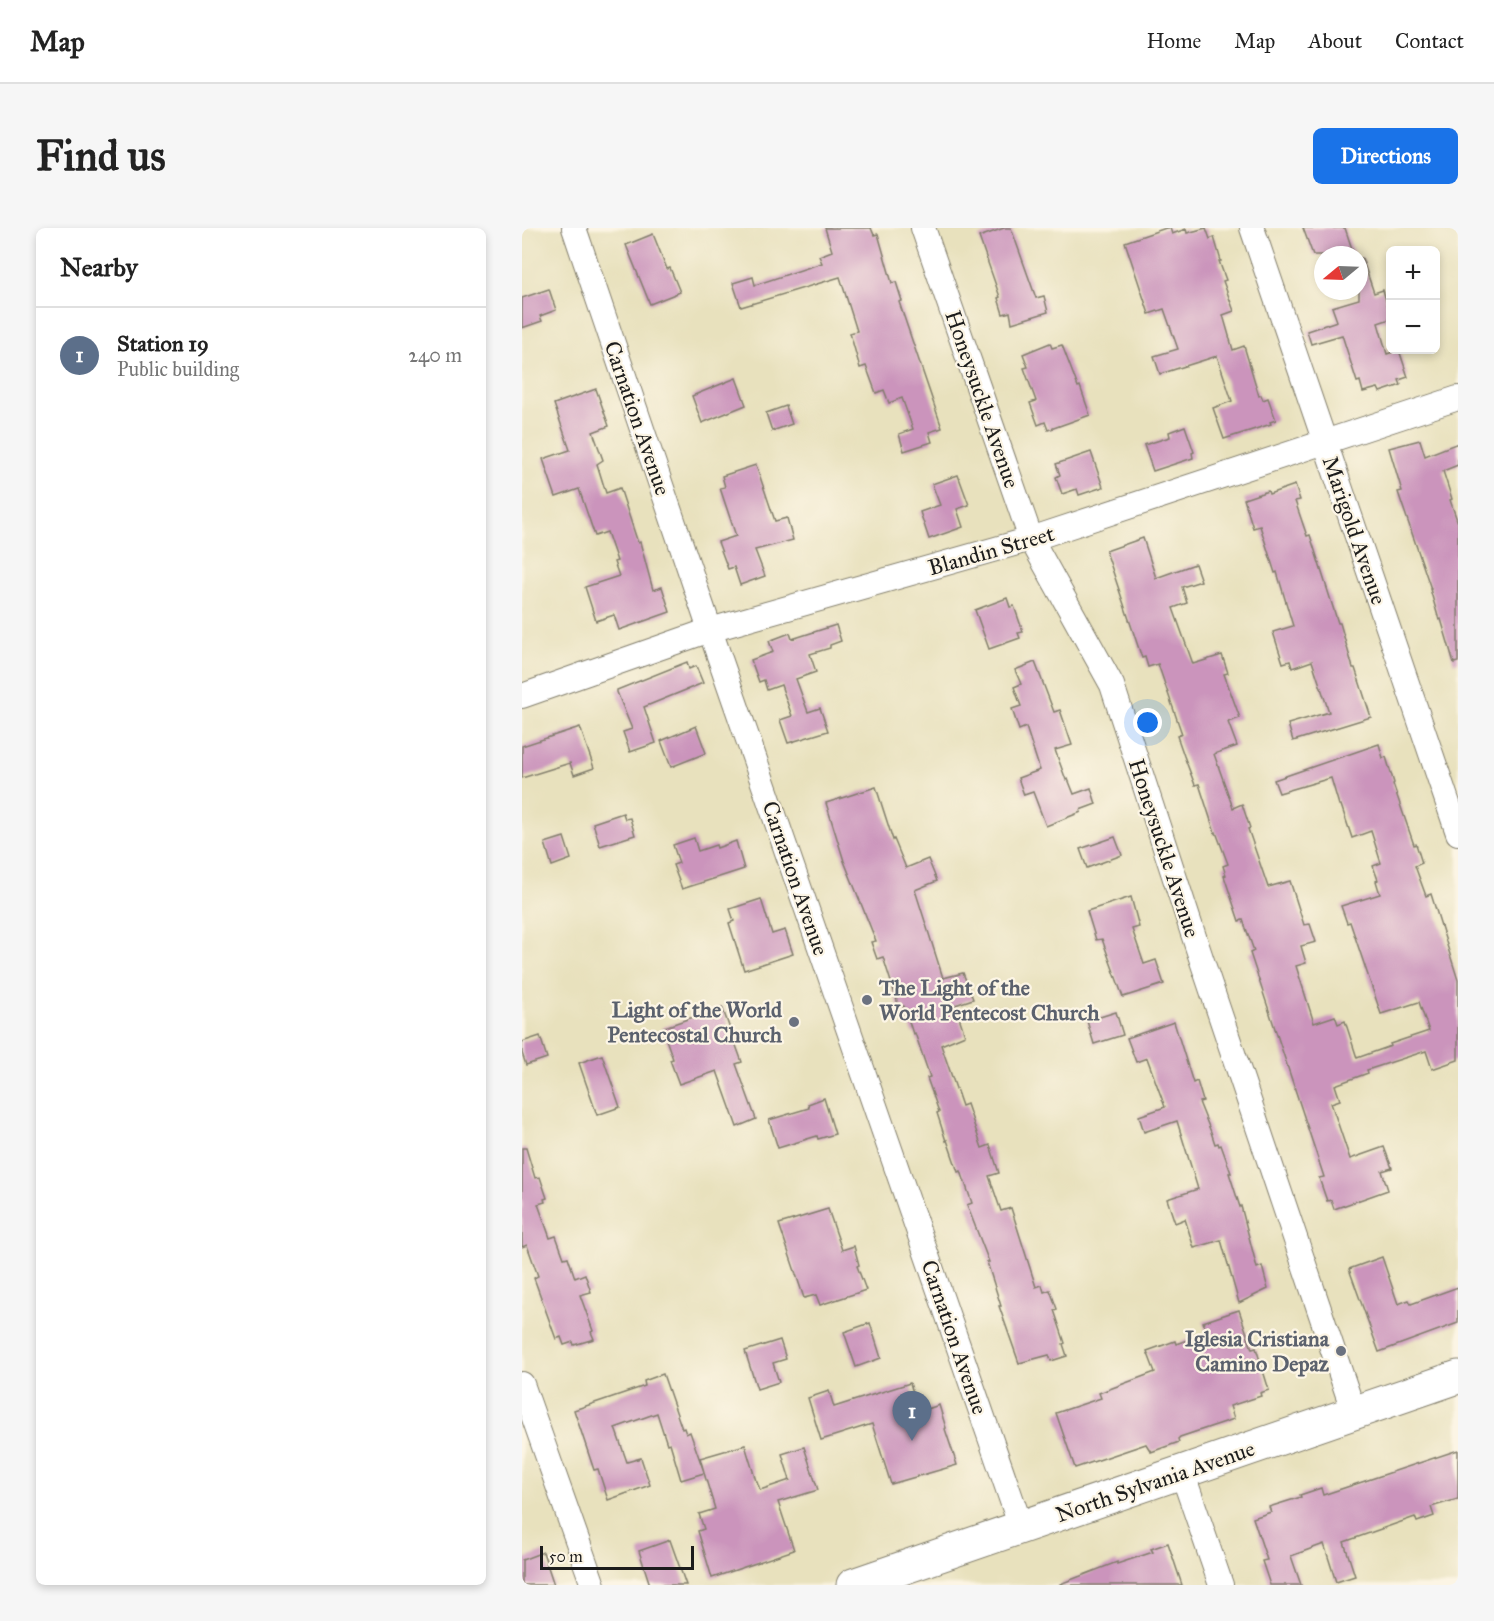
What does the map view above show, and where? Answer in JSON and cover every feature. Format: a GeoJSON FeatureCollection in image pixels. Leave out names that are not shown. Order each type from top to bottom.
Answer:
{"type":"FeatureCollection","features":[{"type":"Feature","properties":{"kind":"main road","name":"North Sylvania Avenue"},"geometry":{"type":"LineString","coordinates":[[853,1585],[1458,1377]]}},
{"type":"Feature","properties":{"kind":"street","name":"Carnation Avenue"},"geometry":{"type":"LineString","coordinates":[[574,228],[710,630],[1021,1527]]}},
{"type":"Feature","properties":{"kind":"street","name":"Honeysuckle Avenue"},"geometry":{"type":"LineString","coordinates":[[923,228],[1031,539],[1112,685],[1354,1413]]}},
{"type":"Feature","properties":{"kind":"street","name":"Marigold Avenue"},"geometry":{"type":"LineString","coordinates":[[1252,228],[1458,833]]}},
{"type":"Feature","properties":{"kind":"street","name":"Blandin Street"},"geometry":{"type":"LineString","coordinates":[[522,696],[710,630],[1031,539],[1458,398]]}},
{"type":"Feature","properties":{"kind":"street"},"geometry":{"type":"LineString","coordinates":[[522,1384],[592,1585]]}},
{"type":"Feature","properties":{"kind":"street"},"geometry":{"type":"LineString","coordinates":[[1182,1472],[1221,1585]]}},
{"type":"Feature","properties":{"kind":"building"},"geometry":{"type":"Polygon","coordinates":[[[825,228],[871,228],[874,235],[878,234],[892,283],[896,282],[902,301],[899,302],[942,428],[929,432],[932,442],[904,451],[899,434],[913,429],[902,398],[889,403],[884,390],[876,393],[866,366],[860,368],[850,333],[857,331],[840,277],[741,307],[733,283],[753,277],[755,285],[822,263],[819,256],[832,251],[825,228]]]}},
{"type":"Feature","properties":{"kind":"building"},"geometry":{"type":"Polygon","coordinates":[[[1004,228],[1011,228],[1036,298],[1044,296],[1048,312],[1012,323],[1010,312],[1003,314],[998,298],[1000,297],[979,237],[1004,228]]]}},
{"type":"Feature","properties":{"kind":"building"},"geometry":{"type":"Polygon","coordinates":[[[1170,228],[1172,234],[1186,229],[1187,233],[1206,228],[1210,239],[1214,237],[1226,280],[1223,281],[1234,311],[1223,315],[1233,350],[1244,346],[1259,396],[1261,395],[1263,400],[1268,398],[1276,420],[1270,422],[1271,424],[1224,439],[1213,408],[1232,401],[1217,356],[1160,374],[1154,356],[1178,349],[1164,309],[1149,314],[1125,242],[1170,228]]]}},
{"type":"Feature","properties":{"kind":"building"},"geometry":{"type":"Polygon","coordinates":[[[1303,228],[1345,228],[1351,246],[1314,246],[1313,255],[1303,228]]]}},
{"type":"Feature","properties":{"kind":"building"},"geometry":{"type":"Polygon","coordinates":[[[653,234],[667,269],[670,268],[680,292],[650,304],[626,245],[653,234]]]}},
{"type":"Feature","properties":{"kind":"building"},"geometry":{"type":"Polygon","coordinates":[[[1368,276],[1374,293],[1383,290],[1386,300],[1386,320],[1378,323],[1386,354],[1400,354],[1408,377],[1399,380],[1401,385],[1380,392],[1378,388],[1363,392],[1360,381],[1357,382],[1342,335],[1311,344],[1307,331],[1337,321],[1332,307],[1356,300],[1368,300],[1368,276]]]}},
{"type":"Feature","properties":{"kind":"building"},"geometry":{"type":"Polygon","coordinates":[[[549,289],[556,310],[540,316],[542,321],[522,328],[522,298],[549,289]]]}},
{"type":"Feature","properties":{"kind":"building"},"geometry":{"type":"Polygon","coordinates":[[[1050,343],[1052,348],[1062,345],[1090,415],[1048,430],[1045,422],[1038,425],[1030,403],[1036,401],[1024,368],[1028,367],[1023,354],[1050,343]]]}},
{"type":"Feature","properties":{"kind":"building"},"geometry":{"type":"Polygon","coordinates":[[[736,378],[746,405],[702,423],[692,396],[736,378]]]}},
{"type":"Feature","properties":{"kind":"building"},"geometry":{"type":"Polygon","coordinates":[[[596,389],[609,426],[593,432],[603,460],[597,464],[606,493],[620,488],[638,543],[640,542],[653,590],[662,587],[670,612],[619,630],[614,615],[596,621],[585,587],[619,576],[614,562],[617,561],[607,532],[595,536],[579,489],[556,497],[543,459],[570,450],[554,404],[596,389]]]}},
{"type":"Feature","properties":{"kind":"building"},"geometry":{"type":"Polygon","coordinates":[[[786,406],[792,424],[772,431],[766,413],[786,406]]]}},
{"type":"Feature","properties":{"kind":"building"},"geometry":{"type":"Polygon","coordinates":[[[1185,426],[1194,452],[1192,453],[1193,458],[1153,471],[1144,445],[1170,437],[1169,432],[1185,426]]]}},
{"type":"Feature","properties":{"kind":"building"},"geometry":{"type":"Polygon","coordinates":[[[1420,440],[1425,456],[1458,443],[1458,465],[1443,471],[1458,523],[1458,662],[1454,663],[1398,492],[1402,491],[1389,448],[1420,440]]]}},
{"type":"Feature","properties":{"kind":"building"},"geometry":{"type":"Polygon","coordinates":[[[1091,452],[1103,487],[1079,495],[1077,489],[1062,494],[1056,477],[1060,475],[1056,464],[1091,452]]]}},
{"type":"Feature","properties":{"kind":"building"},"geometry":{"type":"Polygon","coordinates":[[[756,465],[775,521],[787,518],[793,540],[755,550],[765,576],[740,585],[734,567],[728,569],[718,542],[736,536],[720,488],[725,487],[722,476],[756,465]]]}},
{"type":"Feature","properties":{"kind":"building"},"geometry":{"type":"Polygon","coordinates":[[[958,475],[969,505],[957,509],[963,527],[929,539],[920,512],[940,505],[932,484],[958,475]]]}},
{"type":"Feature","properties":{"kind":"building"},"geometry":{"type":"Polygon","coordinates":[[[1295,485],[1300,500],[1295,501],[1307,536],[1310,535],[1371,717],[1293,741],[1288,724],[1329,712],[1312,661],[1292,668],[1290,661],[1283,663],[1273,632],[1293,626],[1260,526],[1253,528],[1244,499],[1295,485]]]}},
{"type":"Feature","properties":{"kind":"building"},"geometry":{"type":"Polygon","coordinates":[[[1143,538],[1156,578],[1195,564],[1201,581],[1182,587],[1187,603],[1173,608],[1193,664],[1222,655],[1228,673],[1224,674],[1240,718],[1228,722],[1237,746],[1214,754],[1233,808],[1242,804],[1268,887],[1290,881],[1304,925],[1310,924],[1316,942],[1301,946],[1306,963],[1296,966],[1314,1023],[1335,1016],[1338,1024],[1345,1021],[1357,1058],[1429,1031],[1419,1002],[1381,1014],[1350,922],[1347,923],[1341,906],[1380,894],[1373,866],[1381,863],[1371,831],[1352,838],[1331,778],[1279,793],[1274,780],[1379,744],[1383,758],[1386,757],[1393,784],[1422,863],[1415,866],[1426,896],[1431,894],[1458,980],[1458,1060],[1432,1069],[1426,1051],[1367,1070],[1368,1073],[1335,1085],[1340,1100],[1331,1103],[1350,1159],[1384,1147],[1392,1168],[1382,1171],[1388,1190],[1334,1209],[1331,1200],[1327,1201],[1319,1178],[1324,1177],[1250,953],[1254,951],[1243,920],[1239,921],[1224,876],[1226,875],[1223,866],[1228,864],[1199,784],[1195,785],[1177,736],[1182,734],[1158,664],[1148,667],[1145,657],[1142,658],[1106,551],[1143,538]]]}},
{"type":"Feature","properties":{"kind":"building"},"geometry":{"type":"Polygon","coordinates":[[[1007,598],[1010,607],[1014,606],[1023,632],[1018,633],[1020,638],[989,649],[975,610],[1007,598]]]}},
{"type":"Feature","properties":{"kind":"building"},"geometry":{"type":"Polygon","coordinates":[[[836,625],[841,641],[830,645],[830,648],[810,654],[816,672],[796,679],[808,712],[820,708],[828,731],[788,743],[780,720],[792,716],[781,685],[767,690],[764,680],[759,682],[751,660],[773,652],[769,641],[790,633],[792,639],[836,625]]]}},
{"type":"Feature","properties":{"kind":"building"},"geometry":{"type":"Polygon","coordinates":[[[687,662],[689,669],[696,666],[703,683],[644,707],[656,743],[630,752],[623,732],[632,729],[617,690],[687,662]]]}},
{"type":"Feature","properties":{"kind":"building"},"geometry":{"type":"Polygon","coordinates":[[[1035,662],[1054,712],[1060,710],[1072,745],[1055,750],[1066,780],[1068,779],[1074,794],[1091,788],[1096,804],[1046,826],[1033,792],[1024,795],[1018,778],[1040,770],[1026,727],[1019,730],[1012,709],[1021,706],[1014,687],[1021,684],[1015,670],[1035,662]]]}},
{"type":"Feature","properties":{"kind":"building"},"geometry":{"type":"Polygon","coordinates":[[[696,726],[706,753],[671,767],[661,741],[696,726]]]}},
{"type":"Feature","properties":{"kind":"building"},"geometry":{"type":"Polygon","coordinates":[[[580,727],[594,768],[574,775],[570,763],[522,778],[522,746],[580,727]]]}},
{"type":"Feature","properties":{"kind":"building"},"geometry":{"type":"Polygon","coordinates":[[[876,787],[893,840],[906,868],[928,859],[937,881],[915,890],[943,978],[963,973],[973,999],[955,1005],[965,1035],[941,1045],[962,1106],[967,1104],[982,1148],[990,1145],[999,1173],[989,1176],[1001,1211],[1011,1208],[1036,1287],[1042,1285],[1044,1292],[1050,1290],[1057,1309],[1054,1310],[1067,1356],[1051,1361],[1049,1355],[1019,1363],[999,1306],[1001,1306],[987,1262],[989,1262],[967,1205],[972,1203],[961,1171],[958,1172],[946,1141],[927,1078],[930,1077],[915,1033],[913,1034],[904,1006],[899,1007],[883,957],[877,959],[871,942],[876,941],[844,861],[826,803],[876,787]]]}},
{"type":"Feature","properties":{"kind":"building"},"geometry":{"type":"Polygon","coordinates":[[[623,813],[625,819],[630,818],[635,835],[600,846],[593,823],[623,813]]]}},
{"type":"Feature","properties":{"kind":"building"},"geometry":{"type":"Polygon","coordinates":[[[564,837],[571,859],[552,866],[545,843],[564,837]]]}},
{"type":"Feature","properties":{"kind":"building"},"geometry":{"type":"Polygon","coordinates":[[[1115,837],[1122,855],[1087,868],[1080,849],[1115,837]]]}},
{"type":"Feature","properties":{"kind":"building"},"geometry":{"type":"Polygon","coordinates":[[[694,838],[698,851],[716,845],[717,848],[736,841],[744,869],[682,889],[673,865],[679,863],[673,845],[694,838]]]}},
{"type":"Feature","properties":{"kind":"building"},"geometry":{"type":"Polygon","coordinates":[[[1131,897],[1139,927],[1132,929],[1144,964],[1156,960],[1164,984],[1123,997],[1102,939],[1096,940],[1087,911],[1131,897]]]}},
{"type":"Feature","properties":{"kind":"building"},"geometry":{"type":"Polygon","coordinates":[[[761,899],[772,934],[785,930],[793,954],[744,970],[729,923],[734,921],[730,909],[761,899]]]}},
{"type":"Feature","properties":{"kind":"building"},"geometry":{"type":"Polygon","coordinates":[[[722,1007],[742,1062],[736,1064],[756,1119],[737,1127],[717,1071],[679,1084],[662,1028],[722,1007]]]}},
{"type":"Feature","properties":{"kind":"building"},"geometry":{"type":"Polygon","coordinates":[[[1116,1012],[1123,1035],[1094,1044],[1087,1021],[1116,1012]]]}},
{"type":"Feature","properties":{"kind":"building"},"geometry":{"type":"Polygon","coordinates":[[[1174,1022],[1193,1083],[1197,1081],[1203,1101],[1199,1102],[1215,1144],[1221,1145],[1231,1173],[1229,1173],[1241,1206],[1257,1268],[1262,1266],[1268,1289],[1239,1303],[1221,1240],[1194,1248],[1185,1219],[1175,1223],[1167,1199],[1198,1189],[1177,1121],[1144,1132],[1139,1116],[1165,1107],[1147,1058],[1136,1062],[1127,1038],[1174,1022]]]}},
{"type":"Feature","properties":{"kind":"building"},"geometry":{"type":"Polygon","coordinates":[[[540,1036],[547,1058],[526,1065],[522,1053],[522,1042],[540,1036]]]}},
{"type":"Feature","properties":{"kind":"building"},"geometry":{"type":"Polygon","coordinates":[[[602,1055],[620,1107],[597,1115],[579,1063],[602,1055]]]}},
{"type":"Feature","properties":{"kind":"building"},"geometry":{"type":"Polygon","coordinates":[[[824,1098],[835,1134],[818,1139],[817,1136],[778,1148],[769,1120],[809,1108],[808,1104],[824,1098]]]}},
{"type":"Feature","properties":{"kind":"building"},"geometry":{"type":"Polygon","coordinates":[[[522,1148],[526,1148],[535,1178],[540,1177],[547,1198],[544,1199],[545,1202],[538,1204],[550,1238],[556,1236],[564,1258],[568,1257],[575,1278],[585,1274],[591,1292],[580,1295],[594,1339],[574,1345],[573,1342],[564,1345],[561,1337],[556,1339],[534,1278],[538,1276],[527,1245],[522,1247],[522,1148]]]}},
{"type":"Feature","properties":{"kind":"building"},"geometry":{"type":"Polygon","coordinates":[[[828,1209],[842,1250],[854,1246],[859,1265],[857,1266],[866,1290],[820,1305],[816,1295],[804,1298],[779,1224],[828,1209]]]}},
{"type":"Feature","properties":{"kind":"building"},"geometry":{"type":"Polygon","coordinates":[[[1382,1257],[1398,1304],[1409,1300],[1411,1304],[1458,1287],[1458,1323],[1379,1352],[1349,1269],[1382,1257]]]}},
{"type":"Feature","properties":{"kind":"building"},"geometry":{"type":"Polygon","coordinates":[[[1239,1310],[1252,1349],[1256,1348],[1269,1390],[1260,1393],[1261,1396],[1230,1406],[1234,1419],[1180,1437],[1179,1442],[1151,1452],[1146,1444],[1075,1468],[1056,1413],[1101,1398],[1099,1393],[1155,1372],[1147,1351],[1207,1333],[1203,1322],[1239,1310]]]}},
{"type":"Feature","properties":{"kind":"building"},"geometry":{"type":"Polygon","coordinates":[[[870,1323],[881,1358],[856,1367],[844,1332],[870,1323]]]}},
{"type":"Feature","properties":{"kind":"building"},"geometry":{"type":"Polygon","coordinates":[[[780,1340],[786,1359],[773,1363],[779,1382],[757,1389],[745,1351],[780,1340]]]}},
{"type":"Feature","properties":{"kind":"building"},"geometry":{"type":"Polygon","coordinates":[[[663,1374],[682,1429],[684,1428],[686,1434],[690,1432],[704,1472],[700,1458],[745,1445],[760,1490],[790,1480],[782,1454],[804,1447],[818,1490],[778,1502],[794,1550],[712,1578],[698,1531],[704,1529],[699,1514],[715,1509],[704,1473],[681,1480],[670,1443],[667,1444],[657,1413],[615,1428],[627,1462],[641,1458],[650,1485],[608,1500],[598,1469],[594,1470],[574,1410],[645,1386],[644,1381],[663,1374]]]}},
{"type":"Feature","properties":{"kind":"building"},"geometry":{"type":"Polygon","coordinates":[[[910,1383],[919,1412],[939,1405],[957,1465],[891,1484],[872,1424],[821,1440],[808,1398],[829,1391],[834,1407],[910,1383]]]}},
{"type":"Feature","properties":{"kind":"building"},"geometry":{"type":"Polygon","coordinates":[[[1458,1450],[1458,1499],[1431,1507],[1434,1516],[1417,1522],[1415,1517],[1344,1542],[1355,1576],[1336,1582],[1324,1544],[1291,1556],[1301,1585],[1270,1585],[1262,1561],[1267,1560],[1253,1518],[1271,1512],[1269,1507],[1321,1488],[1323,1495],[1458,1450]]]}},
{"type":"Feature","properties":{"kind":"building"},"geometry":{"type":"Polygon","coordinates":[[[670,1540],[686,1585],[650,1585],[639,1551],[670,1540]]]}},
{"type":"Feature","properties":{"kind":"building"},"geometry":{"type":"Polygon","coordinates":[[[1168,1543],[1182,1585],[1060,1584],[1117,1562],[1117,1564],[1153,1552],[1151,1549],[1168,1543]]]}},
{"type":"Feature","properties":{"kind":"building"},"geometry":{"type":"Polygon","coordinates":[[[543,1552],[554,1585],[522,1585],[522,1560],[543,1552]]]}},
{"type":"Feature","properties":{"kind":"place","name":"The Light of the World Pentecost Church"},"geometry":{"type":"Point","coordinates":[867,1000]}},
{"type":"Feature","properties":{"kind":"place","name":"Light of the World Pentecostal Church"},"geometry":{"type":"Point","coordinates":[794,1022]}},
{"type":"Feature","properties":{"kind":"place","name":"Iglesia Cristiana Camino Depaz"},"geometry":{"type":"Point","coordinates":[1341,1351]}},
{"type":"Feature","properties":{"kind":"place","name":"Station 19"},"geometry":{"type":"Point","coordinates":[912,1441]}}]}
